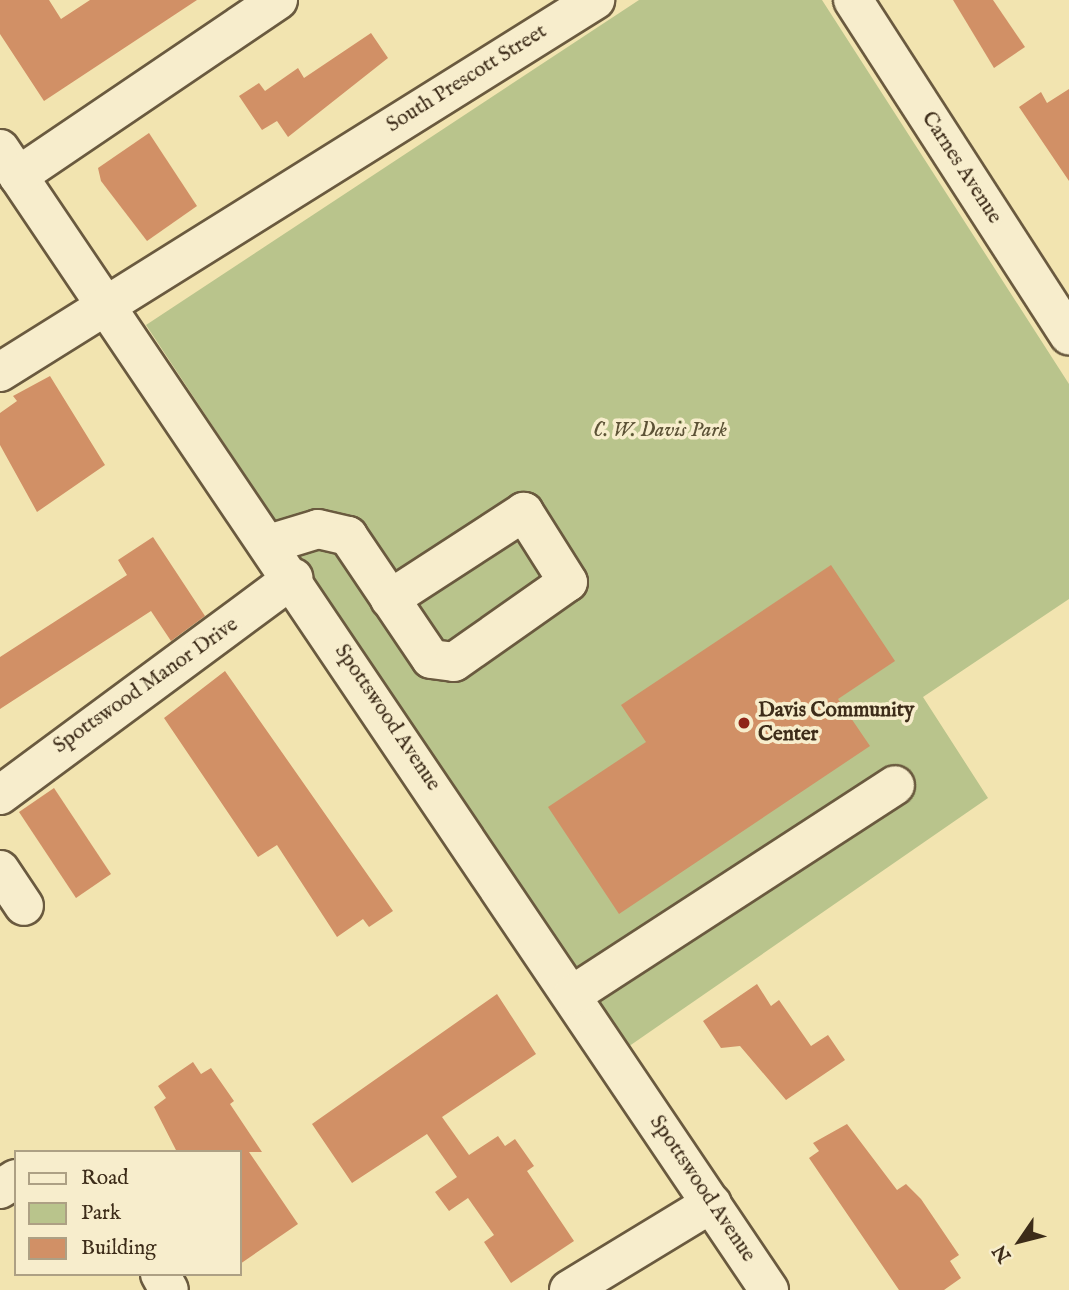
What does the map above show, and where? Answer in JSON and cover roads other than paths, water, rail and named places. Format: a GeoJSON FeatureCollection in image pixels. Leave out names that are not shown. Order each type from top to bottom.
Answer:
{"type":"FeatureCollection","features":[{"type":"Feature","properties":{"kind":"street"},"geometry":{"type":"LineString","coordinates":[[9,163],[278,0]]}},
{"type":"Feature","properties":{"kind":"street","name":"South Prescott Street"},"geometry":{"type":"LineString","coordinates":[[106,305],[595,0]]}},
{"type":"Feature","properties":{"kind":"street","name":"Carnes Avenue"},"geometry":{"type":"LineString","coordinates":[[853,0],[1069,335]]}},
{"type":"Feature","properties":{"kind":"street","name":"Spottswood Avenue"},"geometry":{"type":"LineString","coordinates":[[9,163],[293,578],[769,1290]]}},
{"type":"Feature","properties":{"kind":"street"},"geometry":{"type":"LineString","coordinates":[[0,372],[106,305]]}},
{"type":"Feature","properties":{"kind":"street"},"geometry":{"type":"LineString","coordinates":[[269,544],[318,529],[348,536],[390,599],[431,659],[454,662],[568,582],[524,512],[390,599]]}},
{"type":"Feature","properties":{"kind":"street","name":"Spottswood Manor Drive"},"geometry":{"type":"LineString","coordinates":[[0,795],[293,578]]}},
{"type":"Feature","properties":{"kind":"street"},"geometry":{"type":"LineString","coordinates":[[572,995],[895,785]]}},
{"type":"Feature","properties":{"kind":"street"},"geometry":{"type":"LineString","coordinates":[[0,870],[24,906]]}},
{"type":"Feature","properties":{"kind":"street"},"geometry":{"type":"LineString","coordinates":[[569,1290],[712,1203]]}},
{"type":"Feature","properties":{"kind":"place","name":"Davis Community Center"},"geometry":{"type":"Point","coordinates":[744,723]}},
{"type":"Feature","properties":{"kind":"park label","name":"C. W. Davis Park"},"geometry":{"type":"Point","coordinates":[660,431]}}]}
